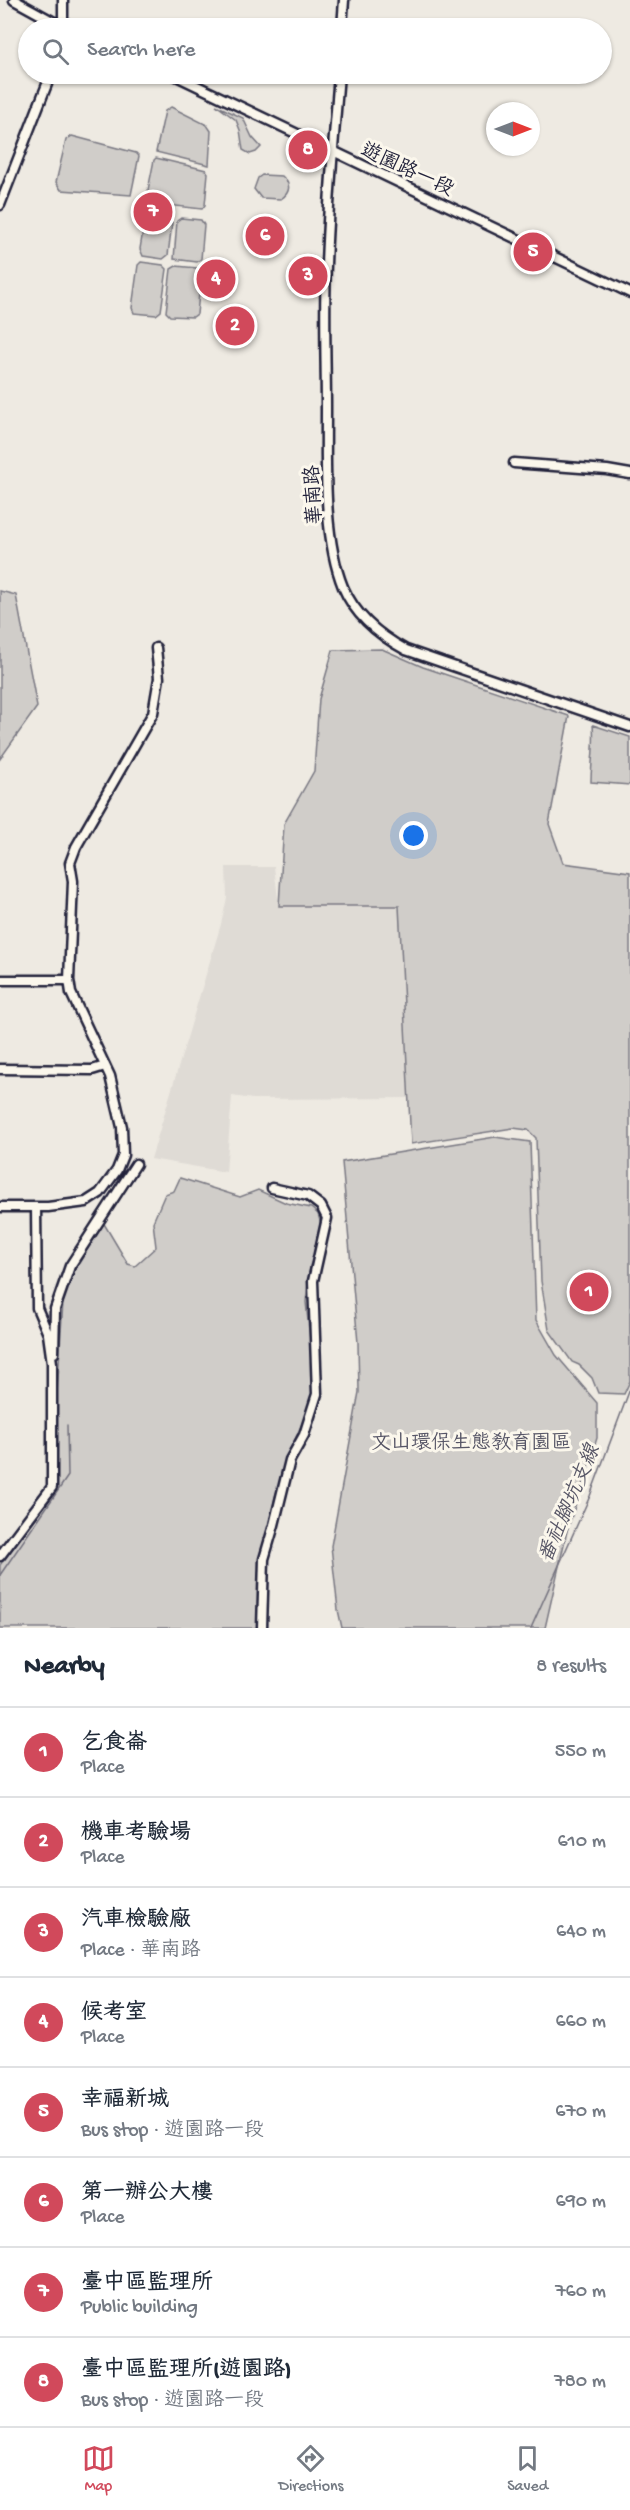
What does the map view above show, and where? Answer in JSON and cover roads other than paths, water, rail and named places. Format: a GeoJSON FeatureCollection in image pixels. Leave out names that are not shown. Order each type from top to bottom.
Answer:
{"type":"FeatureCollection","features":[{"type":"Feature","properties":{"kind":"street"},"geometry":{"type":"LineString","coordinates":[[14,0],[47,18]]}},
{"type":"Feature","properties":{"kind":"street"},"geometry":{"type":"LineString","coordinates":[[63,0],[63,18]]}},
{"type":"Feature","properties":{"kind":"street"},"geometry":{"type":"LineString","coordinates":[[343,18],[344,0]]}},
{"type":"Feature","properties":{"kind":"street"},"geometry":{"type":"LineString","coordinates":[[0,205],[47,84]]}},
{"type":"Feature","properties":{"kind":"street","name":"遊園路一段"},"geometry":{"type":"LineString","coordinates":[[193,84],[630,293]]}},
{"type":"Feature","properties":{"kind":"street","name":"華南路"},"geometry":{"type":"LineString","coordinates":[[338,84],[326,266],[326,436],[330,534],[344,588],[355,607],[372,627],[387,640],[406,650],[630,727]]}},
{"type":"Feature","properties":{"kind":"street"},"geometry":{"type":"LineString","coordinates":[[514,463],[630,474]]}},
{"type":"Feature","properties":{"kind":"street"},"geometry":{"type":"LineString","coordinates":[[0,1207],[36,1207],[86,1202],[94,1198],[117,1170],[123,1155],[123,1127],[110,1076],[71,993],[69,980],[73,881],[70,863],[76,847],[153,713],[159,678],[156,648]]}},
{"type":"Feature","properties":{"kind":"street"},"geometry":{"type":"LineString","coordinates":[[0,980],[69,980]]}},
{"type":"Feature","properties":{"kind":"street"},"geometry":{"type":"LineString","coordinates":[[0,1069],[92,1070],[105,1066]]}},
{"type":"Feature","properties":{"kind":"street"},"geometry":{"type":"LineString","coordinates":[[52,1363],[56,1337],[55,1309],[70,1266],[136,1164]]}},
{"type":"Feature","properties":{"kind":"street"},"geometry":{"type":"LineString","coordinates":[[262,1628],[262,1565],[265,1552],[290,1460],[304,1435],[317,1394],[314,1281],[327,1218],[321,1206],[308,1196],[272,1188]]}},
{"type":"Feature","properties":{"kind":"street"},"geometry":{"type":"LineString","coordinates":[[0,1556],[52,1486],[52,1363],[48,1334],[37,1308],[36,1207]]}},
{"type":"Feature","properties":{"kind":"waterway","name":"番社腳坑支線"},"geometry":{"type":"LineString","coordinates":[[531,1628],[590,1496],[630,1389]]}},
{"type":"Feature","properties":{"kind":"waterway"},"geometry":{"type":"LineString","coordinates":[[0,1575],[68,1476],[67,1425]]}},
{"type":"Feature","properties":{"kind":"place","name":"臺中區監理所(遊園路)"},"geometry":{"type":"Point","coordinates":[308,150]}},
{"type":"Feature","properties":{"kind":"place","name":"臺中區監理所"},"geometry":{"type":"Point","coordinates":[153,212]}},
{"type":"Feature","properties":{"kind":"place","name":"第一辦公大樓"},"geometry":{"type":"Point","coordinates":[265,236]}},
{"type":"Feature","properties":{"kind":"place","name":"幸福新城"},"geometry":{"type":"Point","coordinates":[533,252]}},
{"type":"Feature","properties":{"kind":"place","name":"汽車檢驗廠"},"geometry":{"type":"Point","coordinates":[308,276]}},
{"type":"Feature","properties":{"kind":"place","name":"候考室"},"geometry":{"type":"Point","coordinates":[216,279]}},
{"type":"Feature","properties":{"kind":"place","name":"機車考驗場"},"geometry":{"type":"Point","coordinates":[235,326]}},
{"type":"Feature","properties":{"kind":"place","name":"乞食崙"},"geometry":{"type":"Point","coordinates":[589,1292]}},
{"type":"Feature","properties":{"kind":"park label","name":"文山環保生態教育園區"},"geometry":{"type":"Point","coordinates":[471,1441]}}]}
